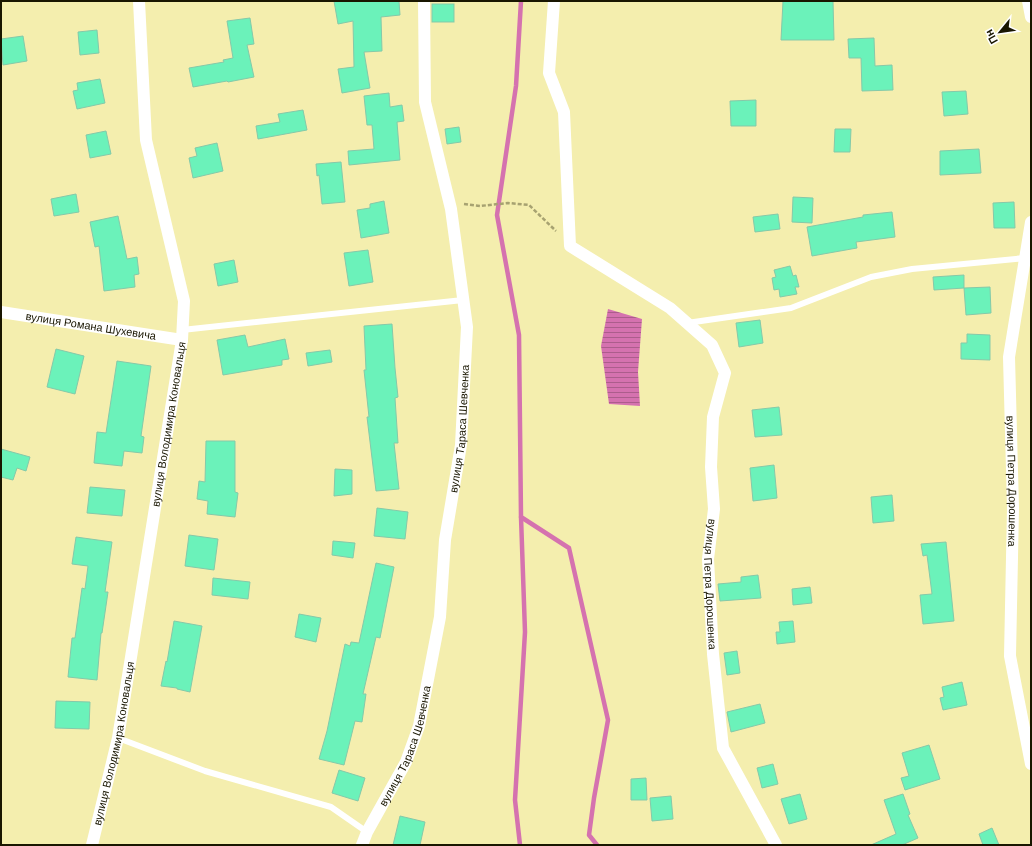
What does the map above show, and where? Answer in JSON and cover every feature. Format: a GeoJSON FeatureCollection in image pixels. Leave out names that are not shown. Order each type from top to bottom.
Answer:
{"type":"FeatureCollection","features":[{"type":"Feature","properties":{"kind":"street","name":"вулиця Володимира Коновальця"},"geometry":{"type":"LineString","coordinates":[[92,845],[118,738],[182,335],[184,301],[146,140],[139,1]]}},
{"type":"Feature","properties":{"kind":"street","name":"вулиця Тараса Шевченка"},"geometry":{"type":"LineString","coordinates":[[362,845],[367,832],[406,762],[419,726],[440,617],[445,540],[461,445],[467,327],[451,209],[425,102],[424,1]]}},
{"type":"Feature","properties":{"kind":"street"},"geometry":{"type":"LineString","coordinates":[[554,1],[549,73],[564,112],[570,246]]}},
{"type":"Feature","properties":{"kind":"street"},"geometry":{"type":"LineString","coordinates":[[1028,1],[1031,17]]}},
{"type":"Feature","properties":{"kind":"street","name":"вулиця Петра Дорошенка"},"geometry":{"type":"LineString","coordinates":[[1031,222],[1026,265],[1009,357],[1013,508],[1010,656],[1031,764]]}},
{"type":"Feature","properties":{"kind":"street","name":"вулиця Петра Дорошенка"},"geometry":{"type":"LineString","coordinates":[[570,246],[670,308],[712,345],[725,373],[713,417],[711,467],[714,509],[708,559],[713,654],[724,748],[776,845]]}},
{"type":"Feature","properties":{"kind":"street","name":"вулиця Романа Шухевича"},"geometry":{"type":"LineString","coordinates":[[1,312],[182,335]]}},
{"type":"Feature","properties":{"kind":"lane"},"geometry":{"type":"LineString","coordinates":[[687,323],[791,308],[871,277],[912,269],[1026,265]]}},
{"type":"Feature","properties":{"kind":"lane"},"geometry":{"type":"LineString","coordinates":[[182,335],[463,300]]}},
{"type":"Feature","properties":{"kind":"lane"},"geometry":{"type":"LineString","coordinates":[[118,738],[205,771],[331,807],[367,832]]}},
{"type":"Feature","properties":{"kind":"path"},"geometry":{"type":"LineString","coordinates":[[448,199],[468,206],[508,203],[529,206],[550,224],[570,246]]}},
{"type":"Feature","properties":{"kind":"shaded area"},"geometry":{"type":"Polygon","coordinates":[[[608,309],[642,319],[638,372],[640,406],[609,404],[601,346],[608,309]]]}},
{"type":"Feature","properties":{"kind":"building"},"geometry":{"type":"Polygon","coordinates":[[[334,1],[399,1],[400,15],[381,17],[382,51],[364,52],[370,88],[342,93],[338,69],[354,67],[353,21],[338,24],[334,1]]]}},
{"type":"Feature","properties":{"kind":"building"},"geometry":{"type":"Polygon","coordinates":[[[783,1],[833,1],[834,40],[781,40],[783,1]]]}},
{"type":"Feature","properties":{"kind":"building"},"geometry":{"type":"Polygon","coordinates":[[[432,4],[454,4],[454,22],[432,22],[432,4]]]}},
{"type":"Feature","properties":{"kind":"building"},"geometry":{"type":"Polygon","coordinates":[[[250,18],[254,44],[247,45],[254,77],[193,87],[189,68],[224,62],[223,60],[233,58],[227,21],[250,18]]]}},
{"type":"Feature","properties":{"kind":"building"},"geometry":{"type":"Polygon","coordinates":[[[97,30],[99,53],[80,55],[78,32],[97,30]]]}},
{"type":"Feature","properties":{"kind":"building"},"geometry":{"type":"Polygon","coordinates":[[[23,36],[27,61],[3,65],[1,39],[23,36]]]}},
{"type":"Feature","properties":{"kind":"building"},"geometry":{"type":"Polygon","coordinates":[[[874,38],[875,66],[892,65],[893,90],[862,91],[861,58],[849,58],[848,39],[874,38]]]}},
{"type":"Feature","properties":{"kind":"building"},"geometry":{"type":"Polygon","coordinates":[[[100,79],[105,103],[77,109],[73,91],[78,90],[77,83],[100,79]]]}},
{"type":"Feature","properties":{"kind":"building"},"geometry":{"type":"Polygon","coordinates":[[[966,91],[968,114],[944,116],[942,92],[966,91]]]}},
{"type":"Feature","properties":{"kind":"building"},"geometry":{"type":"Polygon","coordinates":[[[389,93],[390,107],[402,105],[404,121],[397,122],[400,160],[349,165],[348,151],[374,149],[372,125],[367,125],[364,96],[389,93]]]}},
{"type":"Feature","properties":{"kind":"building"},"geometry":{"type":"Polygon","coordinates":[[[756,100],[756,126],[731,126],[730,101],[756,100]]]}},
{"type":"Feature","properties":{"kind":"building"},"geometry":{"type":"Polygon","coordinates":[[[303,110],[307,130],[258,139],[256,126],[280,122],[278,114],[303,110]]]}},
{"type":"Feature","properties":{"kind":"building"},"geometry":{"type":"Polygon","coordinates":[[[459,127],[461,142],[447,144],[445,129],[459,127]]]}},
{"type":"Feature","properties":{"kind":"building"},"geometry":{"type":"Polygon","coordinates":[[[835,129],[851,129],[850,152],[834,152],[835,129]]]}},
{"type":"Feature","properties":{"kind":"building"},"geometry":{"type":"Polygon","coordinates":[[[106,131],[111,154],[90,158],[86,135],[106,131]]]}},
{"type":"Feature","properties":{"kind":"building"},"geometry":{"type":"Polygon","coordinates":[[[217,143],[223,171],[193,178],[189,158],[197,156],[195,148],[217,143]]]}},
{"type":"Feature","properties":{"kind":"building"},"geometry":{"type":"Polygon","coordinates":[[[979,149],[981,173],[940,175],[940,151],[979,149]]]}},
{"type":"Feature","properties":{"kind":"building"},"geometry":{"type":"Polygon","coordinates":[[[341,162],[345,202],[322,204],[319,175],[317,176],[316,164],[341,162]]]}},
{"type":"Feature","properties":{"kind":"building"},"geometry":{"type":"Polygon","coordinates":[[[76,194],[79,212],[54,216],[51,199],[76,194]]]}},
{"type":"Feature","properties":{"kind":"building"},"geometry":{"type":"Polygon","coordinates":[[[793,197],[813,198],[812,223],[792,222],[793,197]]]}},
{"type":"Feature","properties":{"kind":"building"},"geometry":{"type":"Polygon","coordinates":[[[384,201],[389,233],[361,238],[357,210],[370,208],[370,204],[384,201]]]}},
{"type":"Feature","properties":{"kind":"building"},"geometry":{"type":"Polygon","coordinates":[[[1014,202],[1015,228],[994,228],[993,203],[1014,202]]]}},
{"type":"Feature","properties":{"kind":"building"},"geometry":{"type":"Polygon","coordinates":[[[892,212],[895,237],[856,242],[857,248],[812,256],[807,227],[863,217],[863,215],[892,212]]]}},
{"type":"Feature","properties":{"kind":"building"},"geometry":{"type":"Polygon","coordinates":[[[778,214],[780,229],[755,232],[753,217],[778,214]]]}},
{"type":"Feature","properties":{"kind":"building"},"geometry":{"type":"Polygon","coordinates":[[[118,216],[127,259],[137,257],[139,274],[134,275],[135,287],[104,291],[99,246],[95,247],[90,222],[118,216]]]}},
{"type":"Feature","properties":{"kind":"building"},"geometry":{"type":"Polygon","coordinates":[[[368,250],[373,282],[349,286],[344,253],[368,250]]]}},
{"type":"Feature","properties":{"kind":"building"},"geometry":{"type":"Polygon","coordinates":[[[234,260],[238,282],[218,286],[214,264],[234,260]]]}},
{"type":"Feature","properties":{"kind":"building"},"geometry":{"type":"Polygon","coordinates":[[[790,266],[793,276],[796,275],[799,287],[795,287],[797,294],[780,297],[779,289],[774,290],[772,278],[776,277],[774,270],[790,266]]]}},
{"type":"Feature","properties":{"kind":"building"},"geometry":{"type":"Polygon","coordinates":[[[964,275],[964,288],[934,290],[933,277],[964,275]]]}},
{"type":"Feature","properties":{"kind":"building"},"geometry":{"type":"Polygon","coordinates":[[[990,287],[991,313],[966,315],[964,288],[990,287]]]}},
{"type":"Feature","properties":{"kind":"building"},"geometry":{"type":"Polygon","coordinates":[[[760,320],[763,343],[739,347],[736,323],[760,320]]]}},
{"type":"Feature","properties":{"kind":"building"},"geometry":{"type":"Polygon","coordinates":[[[392,324],[398,397],[395,398],[398,443],[394,443],[399,489],[376,491],[367,417],[369,417],[364,370],[366,370],[364,326],[392,324]]]}},
{"type":"Feature","properties":{"kind":"building"},"geometry":{"type":"Polygon","coordinates":[[[967,334],[990,335],[990,360],[961,359],[961,343],[967,343],[967,334]]]}},
{"type":"Feature","properties":{"kind":"building"},"geometry":{"type":"Polygon","coordinates":[[[245,335],[248,347],[285,339],[289,359],[282,360],[282,365],[223,375],[217,340],[245,335]]]}},
{"type":"Feature","properties":{"kind":"building"},"geometry":{"type":"Polygon","coordinates":[[[56,349],[84,356],[75,394],[47,387],[56,349]]]}},
{"type":"Feature","properties":{"kind":"building"},"geometry":{"type":"Polygon","coordinates":[[[330,350],[332,362],[308,366],[306,353],[330,350]]]}},
{"type":"Feature","properties":{"kind":"building"},"geometry":{"type":"Polygon","coordinates":[[[117,361],[151,366],[141,436],[144,437],[142,453],[124,451],[122,466],[94,463],[97,432],[106,433],[117,361]]]}},
{"type":"Feature","properties":{"kind":"building"},"geometry":{"type":"Polygon","coordinates":[[[779,407],[782,435],[755,437],[752,410],[779,407]]]}},
{"type":"Feature","properties":{"kind":"building"},"geometry":{"type":"Polygon","coordinates":[[[206,441],[235,441],[235,492],[238,493],[235,517],[207,514],[208,501],[197,499],[199,481],[205,482],[206,441]]]}},
{"type":"Feature","properties":{"kind":"building"},"geometry":{"type":"Polygon","coordinates":[[[1,449],[30,457],[26,471],[17,468],[13,480],[1,477],[1,449]]]}},
{"type":"Feature","properties":{"kind":"building"},"geometry":{"type":"Polygon","coordinates":[[[774,465],[777,498],[753,501],[750,468],[774,465]]]}},
{"type":"Feature","properties":{"kind":"building"},"geometry":{"type":"Polygon","coordinates":[[[335,469],[352,470],[352,494],[334,496],[335,469]]]}},
{"type":"Feature","properties":{"kind":"building"},"geometry":{"type":"Polygon","coordinates":[[[90,487],[125,490],[122,516],[87,513],[90,487]]]}},
{"type":"Feature","properties":{"kind":"building"},"geometry":{"type":"Polygon","coordinates":[[[892,495],[894,521],[873,523],[871,497],[892,495]]]}},
{"type":"Feature","properties":{"kind":"building"},"geometry":{"type":"Polygon","coordinates":[[[377,508],[408,512],[405,539],[374,536],[377,508]]]}},
{"type":"Feature","properties":{"kind":"building"},"geometry":{"type":"Polygon","coordinates":[[[189,535],[218,539],[214,570],[185,566],[189,535]]]}},
{"type":"Feature","properties":{"kind":"building"},"geometry":{"type":"Polygon","coordinates":[[[76,537],[112,542],[105,592],[108,592],[101,633],[97,680],[68,677],[72,638],[75,638],[82,588],[85,589],[88,566],[72,564],[76,537]]]}},
{"type":"Feature","properties":{"kind":"building"},"geometry":{"type":"Polygon","coordinates":[[[333,541],[355,543],[353,558],[332,555],[333,541]]]}},
{"type":"Feature","properties":{"kind":"building"},"geometry":{"type":"Polygon","coordinates":[[[946,542],[954,621],[923,624],[920,595],[932,594],[927,555],[923,556],[921,544],[946,542]]]}},
{"type":"Feature","properties":{"kind":"building"},"geometry":{"type":"Polygon","coordinates":[[[376,563],[394,567],[380,638],[376,637],[363,694],[366,694],[362,722],[355,721],[344,765],[319,759],[327,731],[345,644],[350,646],[351,642],[359,643],[376,563]]]}},
{"type":"Feature","properties":{"kind":"building"},"geometry":{"type":"Polygon","coordinates":[[[758,575],[761,598],[720,601],[718,584],[741,582],[741,577],[758,575]]]}},
{"type":"Feature","properties":{"kind":"building"},"geometry":{"type":"Polygon","coordinates":[[[213,578],[250,582],[248,599],[212,595],[213,578]]]}},
{"type":"Feature","properties":{"kind":"building"},"geometry":{"type":"Polygon","coordinates":[[[810,587],[812,603],[793,605],[792,589],[810,587]]]}},
{"type":"Feature","properties":{"kind":"building"},"geometry":{"type":"Polygon","coordinates":[[[299,614],[321,618],[316,642],[295,637],[299,614]]]}},
{"type":"Feature","properties":{"kind":"building"},"geometry":{"type":"Polygon","coordinates":[[[174,621],[202,626],[190,692],[177,688],[161,686],[174,621]]]}},
{"type":"Feature","properties":{"kind":"building"},"geometry":{"type":"Polygon","coordinates":[[[793,621],[795,642],[777,644],[776,632],[780,632],[779,622],[793,621]]]}},
{"type":"Feature","properties":{"kind":"building"},"geometry":{"type":"Polygon","coordinates":[[[737,651],[740,673],[727,675],[724,653],[737,651]]]}},
{"type":"Feature","properties":{"kind":"building"},"geometry":{"type":"Polygon","coordinates":[[[962,682],[967,705],[943,710],[940,698],[944,697],[942,687],[962,682]]]}},
{"type":"Feature","properties":{"kind":"building"},"geometry":{"type":"Polygon","coordinates":[[[56,701],[90,702],[89,729],[55,728],[56,701]]]}},
{"type":"Feature","properties":{"kind":"building"},"geometry":{"type":"Polygon","coordinates":[[[760,704],[765,723],[731,732],[727,712],[760,704]]]}},
{"type":"Feature","properties":{"kind":"building"},"geometry":{"type":"Polygon","coordinates":[[[929,745],[940,779],[905,790],[901,778],[909,776],[902,753],[929,745]]]}},
{"type":"Feature","properties":{"kind":"building"},"geometry":{"type":"Polygon","coordinates":[[[773,764],[778,784],[762,788],[757,768],[773,764]]]}},
{"type":"Feature","properties":{"kind":"building"},"geometry":{"type":"Polygon","coordinates":[[[339,770],[365,778],[358,801],[332,793],[339,770]]]}},
{"type":"Feature","properties":{"kind":"building"},"geometry":{"type":"Polygon","coordinates":[[[646,778],[647,800],[631,800],[631,779],[646,778]]]}},
{"type":"Feature","properties":{"kind":"building"},"geometry":{"type":"Polygon","coordinates":[[[800,794],[807,819],[789,824],[781,799],[800,794]]]}},
{"type":"Feature","properties":{"kind":"building"},"geometry":{"type":"Polygon","coordinates":[[[903,794],[910,814],[908,815],[918,838],[902,845],[871,845],[896,834],[884,800],[903,794]]]}},
{"type":"Feature","properties":{"kind":"building"},"geometry":{"type":"Polygon","coordinates":[[[671,796],[673,819],[652,821],[650,798],[671,796]]]}},
{"type":"Feature","properties":{"kind":"building"},"geometry":{"type":"Polygon","coordinates":[[[400,816],[425,822],[420,845],[393,845],[400,816]]]}},
{"type":"Feature","properties":{"kind":"building"},"geometry":{"type":"Polygon","coordinates":[[[992,828],[999,845],[983,845],[979,834],[992,828]]]}},
{"type":"Feature","properties":{"kind":"waterway"},"geometry":{"type":"LineString","coordinates":[[521,1],[516,86],[497,215],[519,335],[521,517],[569,548],[608,720],[589,835],[597,845]]}},
{"type":"Feature","properties":{"kind":"waterway"},"geometry":{"type":"LineString","coordinates":[[520,845],[515,800],[525,632],[521,517]]}}]}
